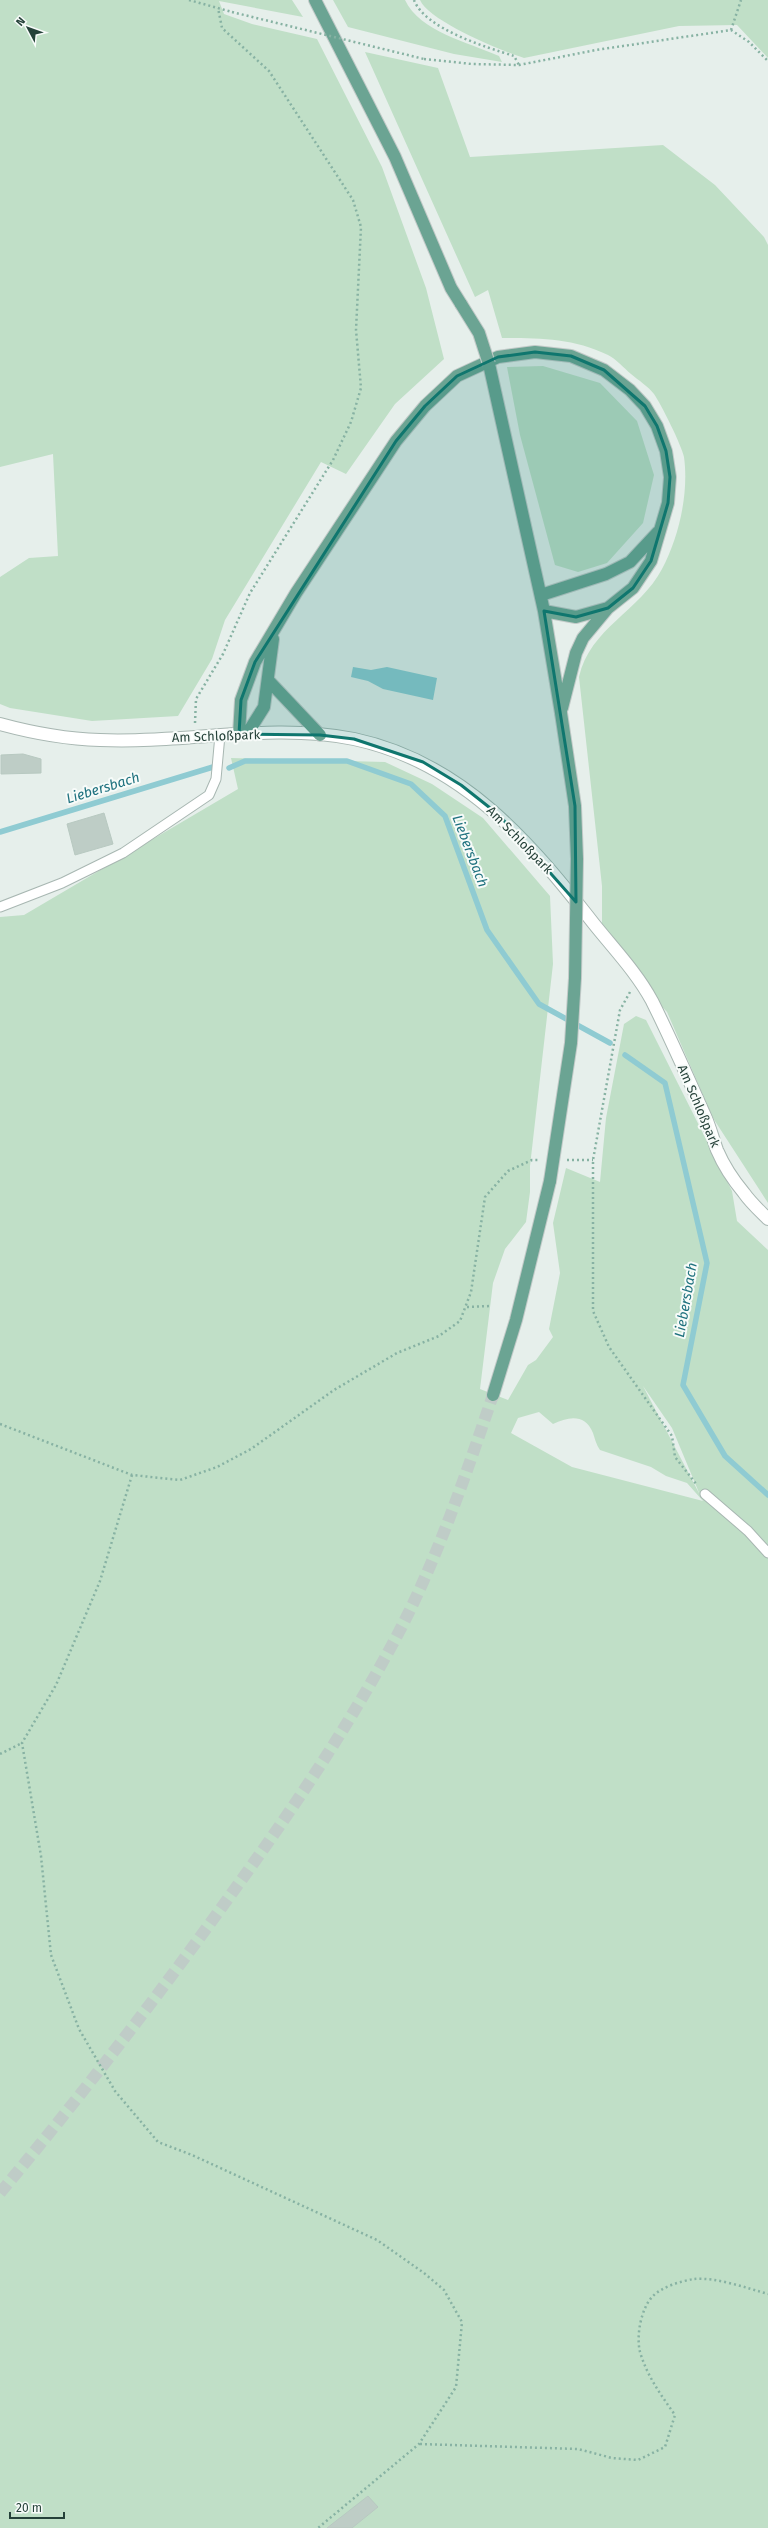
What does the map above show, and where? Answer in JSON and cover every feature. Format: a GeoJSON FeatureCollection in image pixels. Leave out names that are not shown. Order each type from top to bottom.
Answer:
{"type":"FeatureCollection","features":[{"type":"Feature","properties":{"kind":"main road"},"geometry":{"type":"LineString","coordinates":[[315,0],[395,157],[451,288],[478,333],[490,364],[544,611],[575,806],[575,978],[571,1042],[550,1181],[516,1320],[493,1395]]}},
{"type":"Feature","properties":{"kind":"main road"},"geometry":{"type":"LineString","coordinates":[[243,734],[241,700],[246,682],[255,662],[276,625],[391,448],[425,406],[457,376],[498,357],[535,352],[571,356],[604,370],[630,390],[645,406],[657,426],[666,451],[670,477],[668,503],[662,529],[651,561],[633,588],[608,608],[583,638],[576,653],[561,713]]}},
{"type":"Feature","properties":{"kind":"main road"},"geometry":{"type":"LineString","coordinates":[[540,594],[606,574],[630,562],[662,529]]}},
{"type":"Feature","properties":{"kind":"main road"},"geometry":{"type":"LineString","coordinates":[[544,611],[576,616],[608,608]]}},
{"type":"Feature","properties":{"kind":"main road"},"geometry":{"type":"LineString","coordinates":[[243,734],[264,707],[270,651],[276,625]]}},
{"type":"Feature","properties":{"kind":"main road"},"geometry":{"type":"LineString","coordinates":[[268,680],[320,735]]}},
{"type":"Feature","properties":{"kind":"street","name":"Am Schloßpark"},"geometry":{"type":"LineString","coordinates":[[0,724],[32,733],[101,740],[243,734],[320,735],[354,740],[394,751],[423,762],[461,785],[499,815],[539,858],[638,978],[652,1001],[707,1120],[718,1153],[744,1194],[768,1219]]}},
{"type":"Feature","properties":{"kind":"lane"},"geometry":{"type":"LineString","coordinates":[[0,907],[62,883],[123,853],[210,795],[216,779],[220,735]]}},
{"type":"Feature","properties":{"kind":"lane"},"geometry":{"type":"LineString","coordinates":[[705,1494],[748,1531],[768,1553]]}},
{"type":"Feature","properties":{"kind":"path"},"geometry":{"type":"LineString","coordinates":[[189,0],[232,12],[424,58],[472,64],[519,66],[596,50],[731,30],[749,42],[768,61]]}},
{"type":"Feature","properties":{"kind":"path"},"geometry":{"type":"LineString","coordinates":[[414,0],[422,15],[447,30],[514,56],[519,66]]}},
{"type":"Feature","properties":{"kind":"path"},"geometry":{"type":"LineString","coordinates":[[731,30],[741,0]]}},
{"type":"Feature","properties":{"kind":"path"},"geometry":{"type":"LineString","coordinates":[[195,736],[196,699],[223,654],[250,593],[333,460],[352,422],[362,388],[356,330],[361,227],[352,200],[269,71],[222,28],[218,8]]}},
{"type":"Feature","properties":{"kind":"path"},"geometry":{"type":"LineString","coordinates":[[638,978],[620,1010],[593,1160],[594,1311],[609,1347],[672,1436],[675,1457],[705,1494]]}},
{"type":"Feature","properties":{"kind":"path"},"geometry":{"type":"LineString","coordinates":[[0,1424],[132,1475],[180,1480],[217,1467],[251,1449],[340,1386],[397,1353],[439,1336],[460,1321],[467,1307],[471,1292],[485,1197],[508,1171],[532,1160],[540,1160]]}},
{"type":"Feature","properties":{"kind":"path"},"geometry":{"type":"LineString","coordinates":[[562,1160],[593,1160]]}},
{"type":"Feature","properties":{"kind":"path"},"geometry":{"type":"LineString","coordinates":[[467,1307],[490,1306]]}},
{"type":"Feature","properties":{"kind":"path"},"geometry":{"type":"LineString","coordinates":[[0,1754],[22,1743],[56,1685],[100,1581],[132,1475]]}},
{"type":"Feature","properties":{"kind":"path"},"geometry":{"type":"LineString","coordinates":[[22,1743],[41,1856],[51,1955],[79,2029],[116,2091],[158,2142],[192,2155],[377,2240],[424,2273],[444,2290],[462,2322],[456,2387],[419,2444],[318,2528]]}},
{"type":"Feature","properties":{"kind":"path"},"geometry":{"type":"LineString","coordinates":[[419,2444],[578,2449],[612,2458],[638,2460],[665,2447],[676,2415],[652,2381],[640,2350],[640,2321],[652,2296],[676,2284],[695,2279],[729,2283],[768,2294]]}},
{"type":"Feature","properties":{"kind":"highlighted area"},"geometry":{"type":"Polygon","coordinates":[[[535,352],[571,356],[604,370],[645,406],[657,426],[666,451],[670,477],[668,503],[651,561],[633,588],[608,608],[576,617],[544,611],[575,806],[576,902],[499,815],[461,785],[423,762],[354,739],[320,735],[239,734],[241,700],[255,662],[396,441],[425,406],[457,376],[498,357],[535,352]]]}},
{"type":"Feature","properties":{"kind":"green space"},"geometry":{"type":"Polygon","coordinates":[[[0,0],[292,0],[303,17],[219,1],[224,14],[252,24],[317,39],[382,167],[426,288],[444,359],[395,404],[346,474],[321,462],[225,620],[212,659],[178,716],[92,721],[10,708],[0,704],[0,577],[29,558],[58,556],[53,454],[0,467],[0,0]]]}},
{"type":"Feature","properties":{"kind":"green space"},"geometry":{"type":"Polygon","coordinates":[[[333,0],[405,0],[412,11],[433,28],[460,41],[499,56],[502,62],[454,54],[348,27],[333,0]]]}},
{"type":"Feature","properties":{"kind":"green space"},"geometry":{"type":"Polygon","coordinates":[[[420,0],[768,0],[768,58],[737,25],[679,26],[524,58],[483,42],[451,26],[426,8],[420,0]]]}},
{"type":"Feature","properties":{"kind":"green space"},"geometry":{"type":"Polygon","coordinates":[[[365,52],[438,68],[470,157],[663,145],[715,185],[764,237],[768,245],[768,1203],[713,1118],[667,1012],[602,942],[602,886],[579,677],[585,660],[594,645],[604,632],[653,584],[662,569],[678,529],[684,500],[684,457],[671,425],[652,391],[608,355],[595,349],[569,342],[529,338],[502,338],[488,290],[475,297],[365,52]]]}},
{"type":"Feature","properties":{"kind":"green space"},"geometry":{"type":"Polygon","coordinates":[[[543,366],[600,383],[637,421],[654,475],[643,523],[607,563],[578,572],[555,565],[520,435],[507,367],[543,366]]]}},
{"type":"Feature","properties":{"kind":"green space"},"geometry":{"type":"Polygon","coordinates":[[[231,758],[385,762],[432,784],[483,818],[550,896],[553,964],[530,1166],[530,1192],[526,1222],[505,1249],[493,1283],[480,1389],[508,1400],[528,1365],[536,1360],[553,1337],[549,1329],[560,1273],[553,1223],[566,1168],[600,1182],[606,1118],[624,1024],[636,1016],[646,1020],[732,1191],[737,1221],[768,1250],[768,2528],[0,2528],[0,917],[24,915],[238,789],[231,758]],[[643,1386],[700,1495],[672,1428],[643,1386]],[[539,1412],[518,1418],[511,1433],[572,1467],[703,1501],[687,1483],[666,1476],[651,1467],[600,1450],[590,1427],[585,1422],[576,1418],[570,1418],[553,1424],[539,1412]]]}},
{"type":"Feature","properties":{"kind":"water"},"geometry":{"type":"Polygon","coordinates":[[[353,667],[371,670],[387,667],[437,678],[433,700],[383,689],[368,681],[351,677],[353,667]]]}},
{"type":"Feature","properties":{"kind":"building"},"geometry":{"type":"Polygon","coordinates":[[[23,754],[41,759],[41,773],[1,774],[1,755],[23,754]]]}},
{"type":"Feature","properties":{"kind":"building"},"geometry":{"type":"Polygon","coordinates":[[[104,813],[113,844],[75,855],[67,824],[104,813]]]}},
{"type":"Feature","properties":{"kind":"building"},"geometry":{"type":"Polygon","coordinates":[[[368,2496],[378,2507],[352,2528],[327,2528],[368,2496]]]}},
{"type":"Feature","properties":{"kind":"waterway","name":"Liebersbach"},"geometry":{"type":"LineString","coordinates":[[229,768],[245,761],[347,761],[411,784],[445,816],[487,930],[539,1004],[610,1043]]}},
{"type":"Feature","properties":{"kind":"waterway","name":"Liebersbach"},"geometry":{"type":"LineString","coordinates":[[0,832],[213,767]]}},
{"type":"Feature","properties":{"kind":"waterway","name":"Liebersbach"},"geometry":{"type":"LineString","coordinates":[[625,1055],[665,1083],[707,1263],[683,1385],[725,1456],[768,1495]]}},
{"type":"Feature","properties":{"kind":"tunnel"},"geometry":{"type":"LineString","coordinates":[[0,2193],[119,2045],[176,1970],[275,1833],[336,1741],[392,1645],[422,1585],[460,1491],[493,1395]]}}]}
